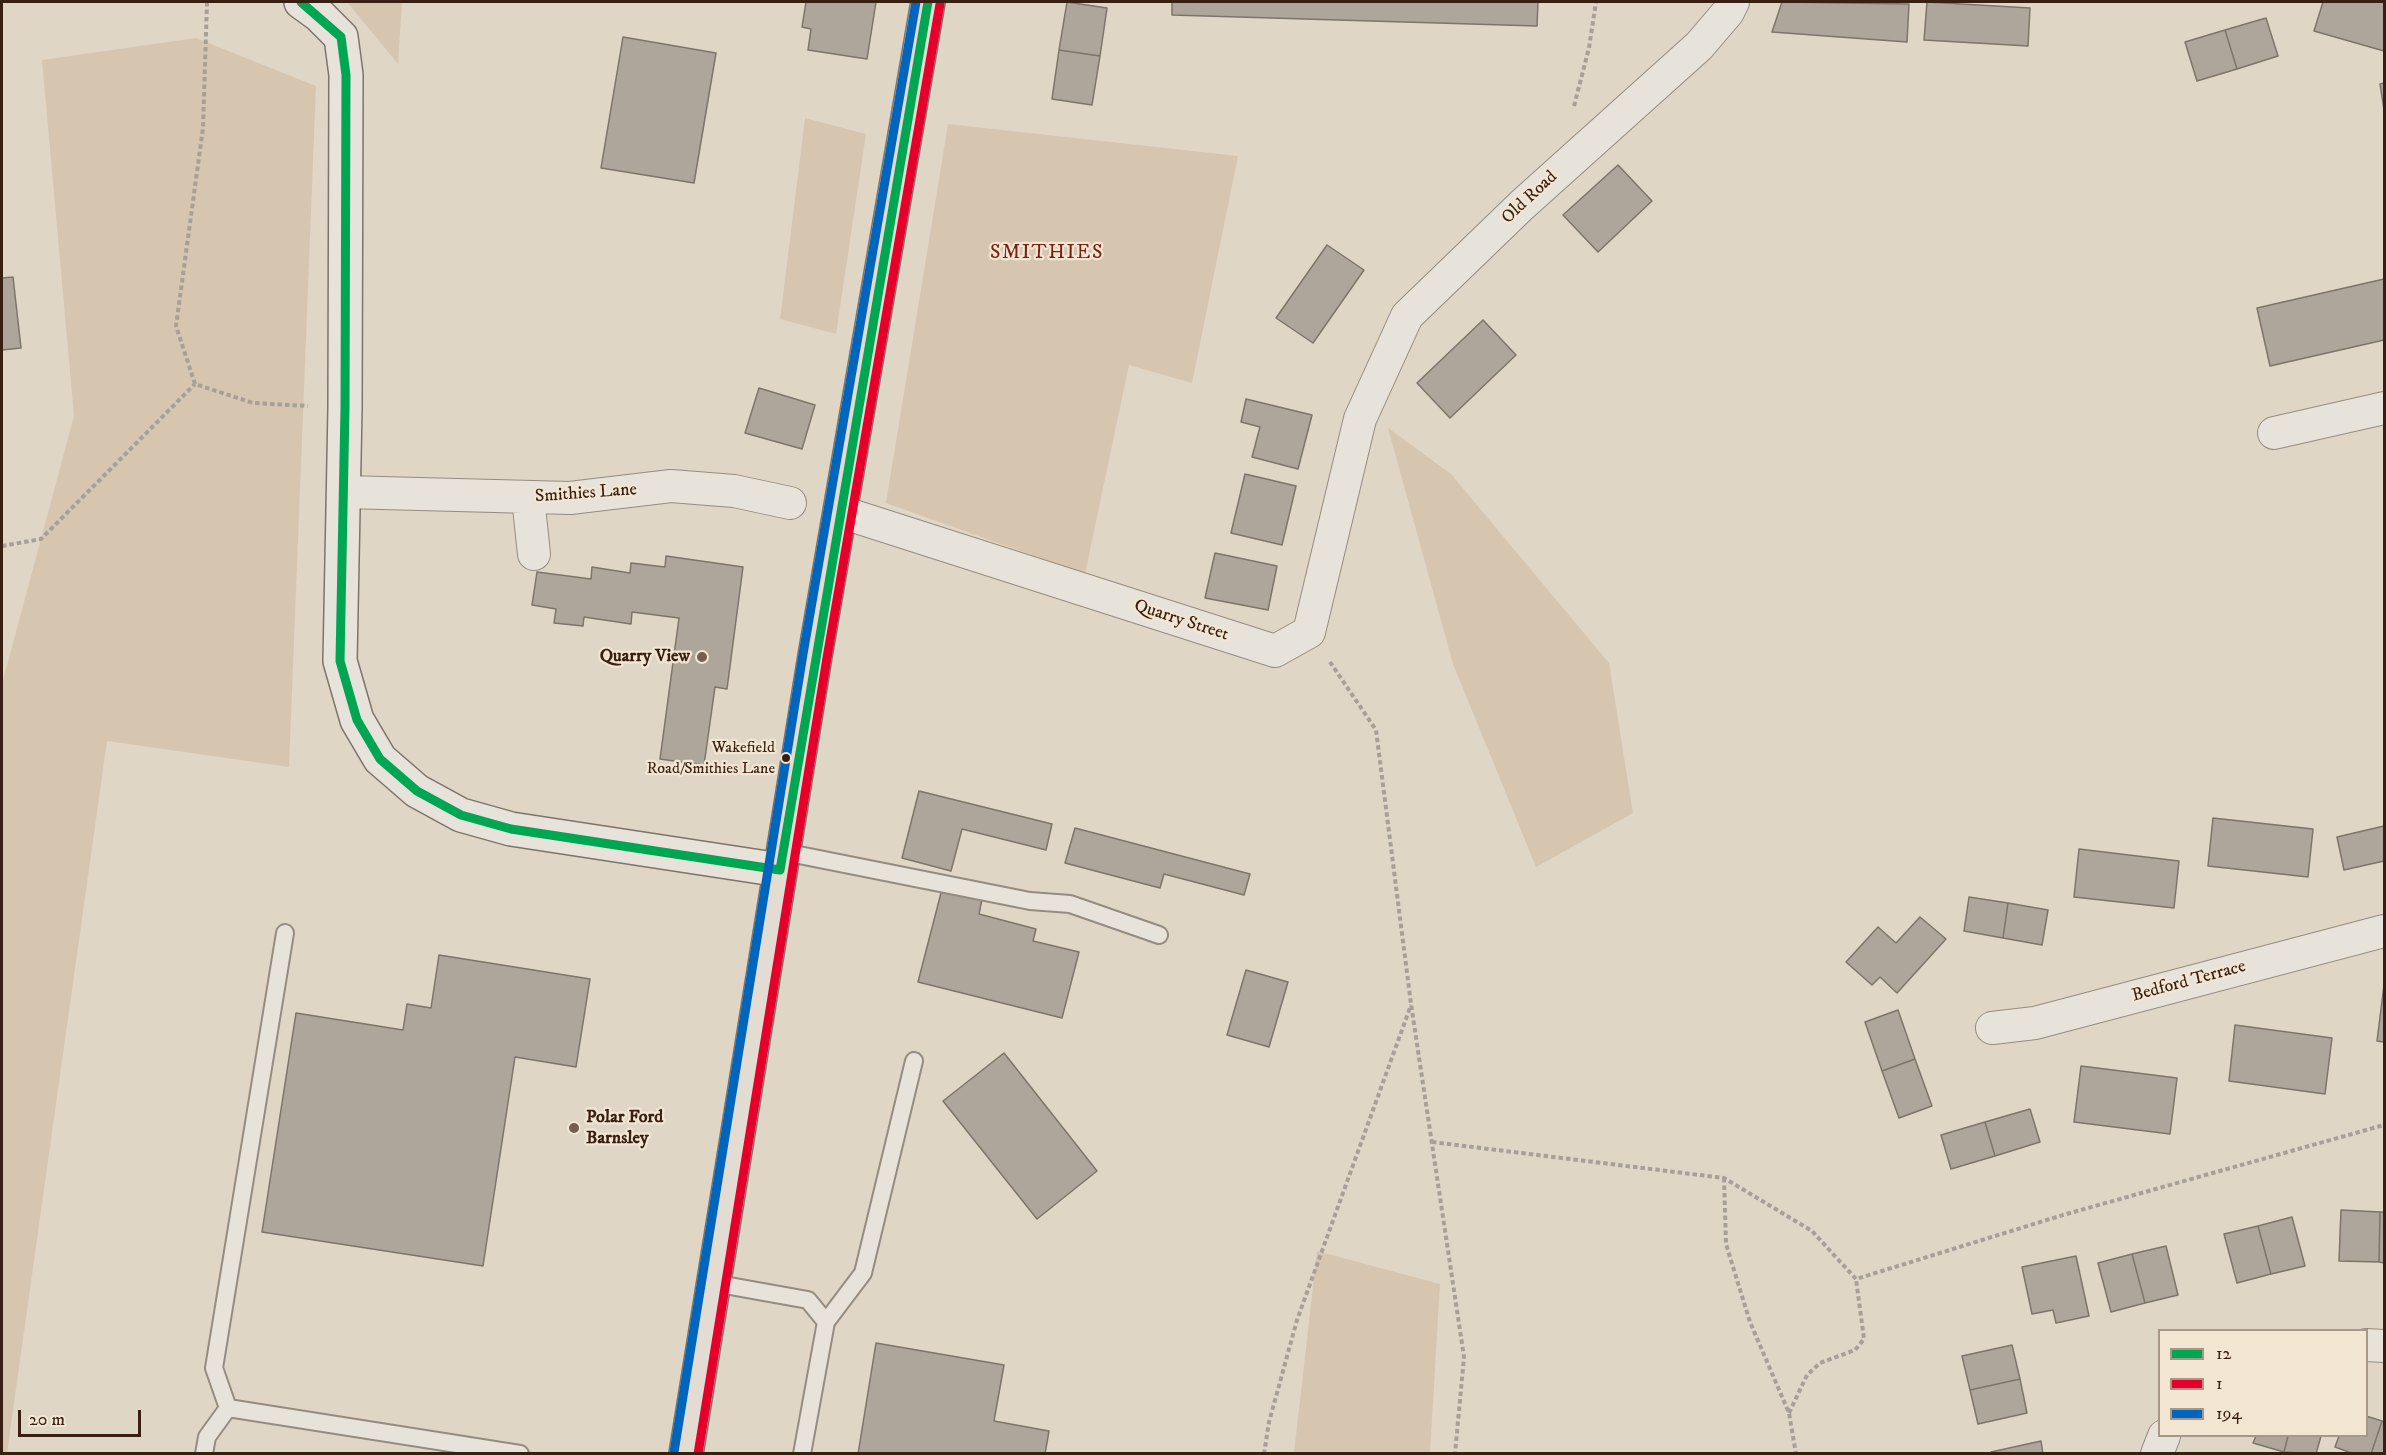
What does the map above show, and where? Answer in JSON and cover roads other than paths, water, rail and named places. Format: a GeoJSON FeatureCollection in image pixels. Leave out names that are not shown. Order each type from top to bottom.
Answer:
{"type":"FeatureCollection","features":[{"type":"Feature","properties":{"kind":"main road"},"geometry":{"type":"LineString","coordinates":[[686,1454],[782,861],[928,2]]}},
{"type":"Feature","properties":{"kind":"street"},"geometry":{"type":"LineString","coordinates":[[301,2],[319,15],[341,37],[346,75],[345,408],[340,661],[357,720],[380,759],[417,791],[461,814],[511,829],[782,861]]}},
{"type":"Feature","properties":{"kind":"street","name":"Old Road"},"geometry":{"type":"LineString","coordinates":[[1309,632],[1360,419],[1407,316],[1522,205],[1699,46],[1728,12],[1733,2]]}},
{"type":"Feature","properties":{"kind":"street"},"geometry":{"type":"LineString","coordinates":[[2274,433],[2385,408]]}},
{"type":"Feature","properties":{"kind":"street","name":"Smithies Lane"},"geometry":{"type":"LineString","coordinates":[[344,492],[570,498],[671,486],[734,491],[790,503]]}},
{"type":"Feature","properties":{"kind":"street"},"geometry":{"type":"LineString","coordinates":[[528,498],[534,554]]}},
{"type":"Feature","properties":{"kind":"street","name":"Quarry Street"},"geometry":{"type":"LineString","coordinates":[[841,512],[1275,651],[1309,632]]}},
{"type":"Feature","properties":{"kind":"street","name":"Bedford Terrace"},"geometry":{"type":"LineString","coordinates":[[1992,1028],[2035,1023],[2385,931]]}},
{"type":"Feature","properties":{"kind":"street"},"geometry":{"type":"LineString","coordinates":[[2368,1345],[2385,1346]]}},
{"type":"Feature","properties":{"kind":"street"},"geometry":{"type":"LineString","coordinates":[[2157,1454],[2164,1437]]}},
{"type":"Feature","properties":{"kind":"lane"},"geometry":{"type":"LineString","coordinates":[[782,861],[1030,901],[1070,904],[1159,934]]}},
{"type":"Feature","properties":{"kind":"lane"},"geometry":{"type":"LineString","coordinates":[[228,1408],[214,1368],[285,933]]}},
{"type":"Feature","properties":{"kind":"lane"},"geometry":{"type":"LineString","coordinates":[[802,1454],[826,1322],[863,1273],[914,1061]]}},
{"type":"Feature","properties":{"kind":"lane"},"geometry":{"type":"LineString","coordinates":[[713,1283],[808,1300],[826,1322]]}},
{"type":"Feature","properties":{"kind":"lane"},"geometry":{"type":"LineString","coordinates":[[204,1454],[207,1437],[228,1408]]}},
{"type":"Feature","properties":{"kind":"lane"},"geometry":{"type":"LineString","coordinates":[[228,1408],[520,1454]]}},
{"type":"Feature","properties":{"kind":"place","name":"Quarry View"},"geometry":{"type":"Point","coordinates":[702,657]}},
{"type":"Feature","properties":{"kind":"place","name":"Wakefield Road/Smithies Lane"},"geometry":{"type":"Point","coordinates":[786,758]}},
{"type":"Feature","properties":{"kind":"place","name":"Polar Ford Barnsley"},"geometry":{"type":"Point","coordinates":[574,1128]}},
{"type":"Feature","properties":{"kind":"district","name":"SMITHIES"},"geometry":{"type":"Point","coordinates":[1047,254]}}]}
